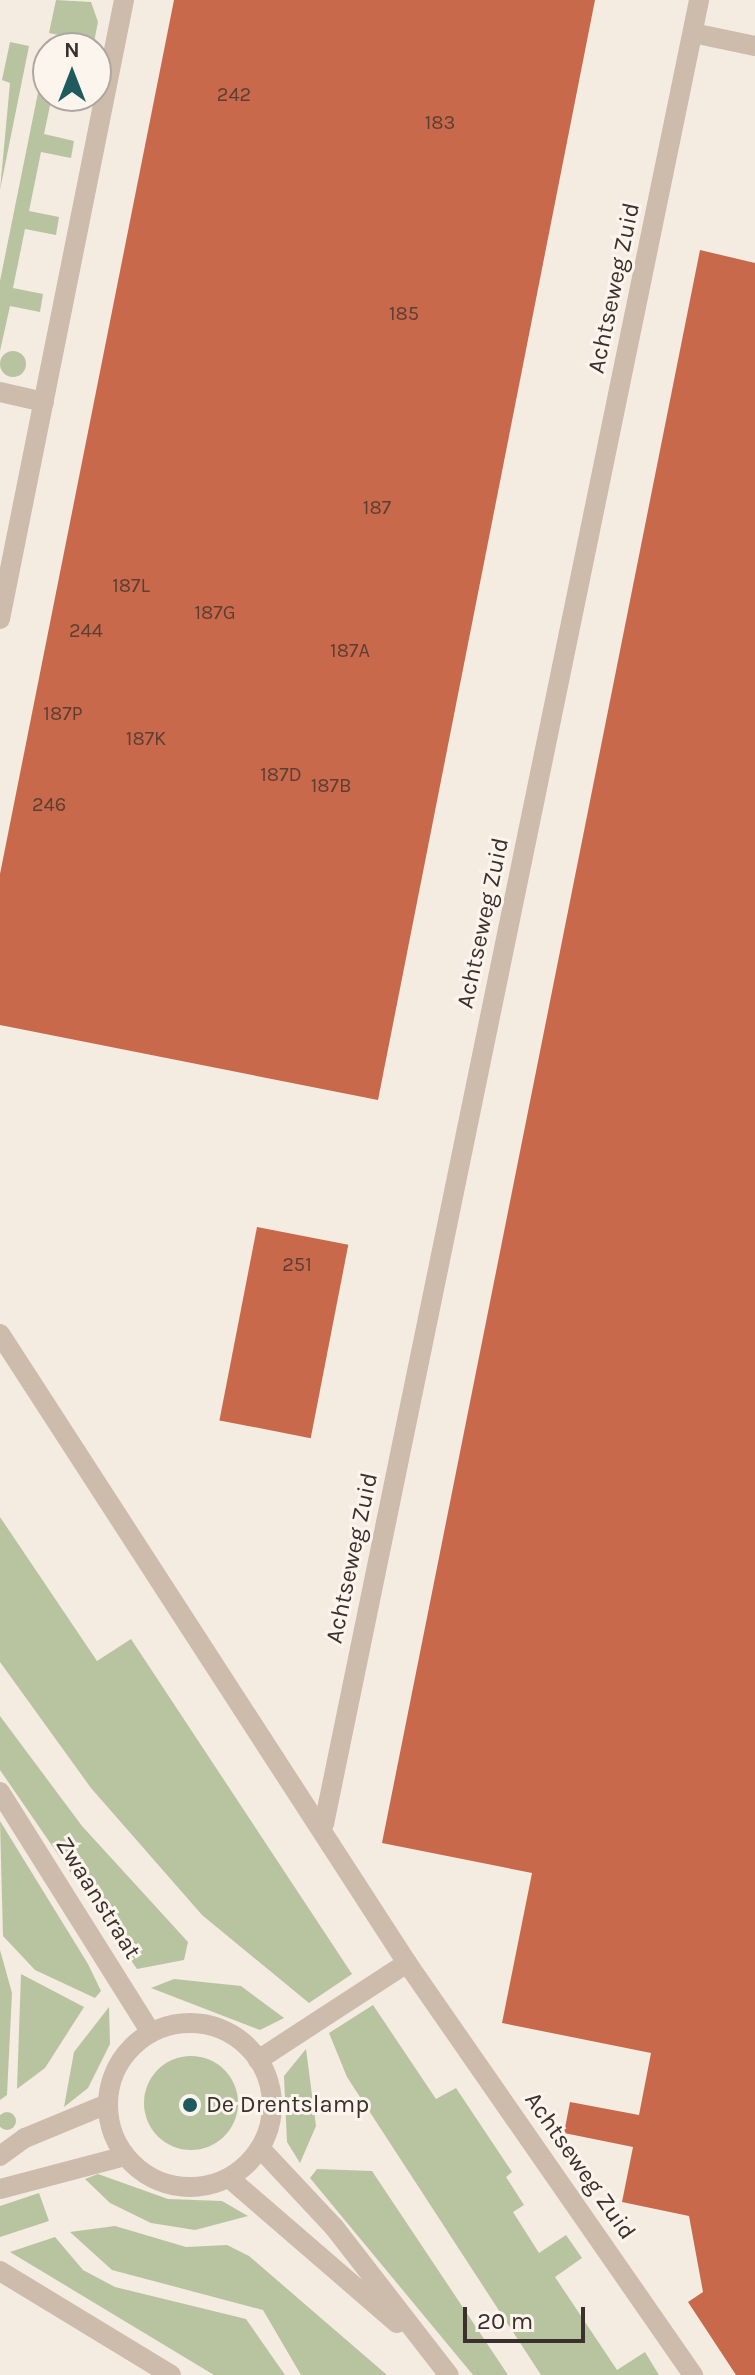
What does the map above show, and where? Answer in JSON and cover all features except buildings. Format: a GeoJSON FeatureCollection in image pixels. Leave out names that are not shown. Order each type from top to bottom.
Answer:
{"type":"FeatureCollection","features":[{"type":"Feature","properties":{"kind":"street"},"geometry":{"type":"LineString","coordinates":[[0,619],[124,0]]}},
{"type":"Feature","properties":{"kind":"street","name":"Achtseweg Zuid"},"geometry":{"type":"LineString","coordinates":[[324,1824],[699,0]]}},
{"type":"Feature","properties":{"kind":"street"},"geometry":{"type":"LineString","coordinates":[[693,33],[755,46]]}},
{"type":"Feature","properties":{"kind":"street"},"geometry":{"type":"LineString","coordinates":[[0,392],[44,402]]}},
{"type":"Feature","properties":{"kind":"street","name":"Achtseweg Zuid"},"geometry":{"type":"LineString","coordinates":[[0,1334],[324,1824],[407,1963],[693,2375]]}},
{"type":"Feature","properties":{"kind":"street","name":"Zwaanstraat"},"geometry":{"type":"LineString","coordinates":[[0,1792],[151,2033]]}},
{"type":"Feature","properties":{"kind":"street"},"geometry":{"type":"LineString","coordinates":[[258,2060],[407,1963]]}},
{"type":"Feature","properties":{"kind":"street"},"geometry":{"type":"LineString","coordinates":[[198,2023],[242,2041],[258,2060],[272,2103],[260,2148],[229,2178],[173,2185],[125,2156],[107,2104],[119,2062],[151,2033],[198,2023]]}},
{"type":"Feature","properties":{"kind":"street"},"geometry":{"type":"LineString","coordinates":[[0,2156],[25,2138],[107,2104]]}},
{"type":"Feature","properties":{"kind":"street"},"geometry":{"type":"LineString","coordinates":[[260,2148],[334,2227],[449,2375]]}},
{"type":"Feature","properties":{"kind":"street"},"geometry":{"type":"LineString","coordinates":[[0,2189],[125,2156]]}},
{"type":"Feature","properties":{"kind":"street"},"geometry":{"type":"LineString","coordinates":[[229,2178],[419,2340]]}},
{"type":"Feature","properties":{"kind":"street"},"geometry":{"type":"LineString","coordinates":[[0,2271],[171,2375]]}},
{"type":"Feature","properties":{"kind":"green space"},"geometry":{"type":"Polygon","coordinates":[[[56,0],[91,2],[98,22],[96,32],[49,32],[56,0]]]}},
{"type":"Feature","properties":{"kind":"green space"},"geometry":{"type":"Polygon","coordinates":[[[10,42],[29,46],[0,190],[10,83],[2,80],[10,42]]]}},
{"type":"Feature","properties":{"kind":"green space"},"geometry":{"type":"Polygon","coordinates":[[[34,112],[49,112],[44,134],[74,141],[71,158],[41,152],[29,211],[59,217],[56,235],[25,229],[13,288],[43,294],[40,312],[10,306],[0,351],[0,281],[34,112]]]}},
{"type":"Feature","properties":{"kind":"green space"},"geometry":{"type":"Polygon","coordinates":[[[13,351],[22,355],[26,364],[22,373],[13,377],[4,373],[0,364],[4,355],[13,351]]]}},
{"type":"Feature","properties":{"kind":"green space"},"geometry":{"type":"Polygon","coordinates":[[[0,1517],[97,1661],[131,1639],[352,1974],[309,2003],[202,1915],[91,1788],[0,1662],[0,1517]]]}},
{"type":"Feature","properties":{"kind":"green space"},"geometry":{"type":"Polygon","coordinates":[[[0,1716],[82,1826],[188,1942],[184,1960],[137,1969],[0,1770],[0,1716]]]}},
{"type":"Feature","properties":{"kind":"green space"},"geometry":{"type":"Polygon","coordinates":[[[0,1821],[88,1964],[101,1991],[95,1998],[35,1970],[3,1936],[0,1821]]]}},
{"type":"Feature","properties":{"kind":"green space"},"geometry":{"type":"Polygon","coordinates":[[[0,1950],[12,1993],[7,2095],[0,2100],[0,1950]]]}},
{"type":"Feature","properties":{"kind":"green space"},"geometry":{"type":"Polygon","coordinates":[[[21,1974],[84,2007],[45,2068],[17,2089],[21,1974]]]}},
{"type":"Feature","properties":{"kind":"green space"},"geometry":{"type":"Polygon","coordinates":[[[174,1979],[241,1986],[284,2018],[260,2030],[151,1988],[174,1979]]]}},
{"type":"Feature","properties":{"kind":"green space"},"geometry":{"type":"Polygon","coordinates":[[[373,2005],[436,2099],[456,2088],[512,2172],[506,2177],[524,2205],[513,2212],[539,2253],[566,2235],[582,2258],[555,2277],[617,2370],[645,2352],[659,2375],[541,2375],[347,2077],[329,2033],[373,2005]]]}},
{"type":"Feature","properties":{"kind":"green space"},"geometry":{"type":"Polygon","coordinates":[[[109,2007],[110,2044],[88,2088],[64,2107],[74,2052],[109,2007]]]}},
{"type":"Feature","properties":{"kind":"green space"},"geometry":{"type":"Polygon","coordinates":[[[306,2049],[316,2126],[300,2163],[287,2142],[284,2076],[306,2049]]]}},
{"type":"Feature","properties":{"kind":"green space"},"geometry":{"type":"Polygon","coordinates":[[[191,2056],[209,2060],[224,2070],[234,2085],[238,2103],[234,2121],[224,2136],[209,2146],[191,2150],[173,2146],[158,2136],[148,2121],[144,2103],[148,2085],[158,2070],[173,2060],[191,2056]]]}},
{"type":"Feature","properties":{"kind":"green space"},"geometry":{"type":"Polygon","coordinates":[[[7,2112],[16,2121],[7,2130],[-2,2121],[7,2112]]]}},
{"type":"Feature","properties":{"kind":"green space"},"geometry":{"type":"Polygon","coordinates":[[[317,2169],[372,2171],[508,2375],[473,2375],[310,2178],[317,2169]]]}},
{"type":"Feature","properties":{"kind":"green space"},"geometry":{"type":"Polygon","coordinates":[[[98,2174],[168,2199],[222,2201],[248,2216],[195,2230],[151,2223],[110,2203],[85,2179],[98,2174]]]}},
{"type":"Feature","properties":{"kind":"green space"},"geometry":{"type":"Polygon","coordinates":[[[39,2193],[49,2221],[0,2237],[0,2206],[39,2193]]]}},
{"type":"Feature","properties":{"kind":"green space"},"geometry":{"type":"Polygon","coordinates":[[[115,2226],[186,2247],[227,2245],[249,2256],[387,2375],[301,2375],[263,2310],[112,2270],[70,2232],[115,2226]]]}},
{"type":"Feature","properties":{"kind":"green space"},"geometry":{"type":"Polygon","coordinates":[[[55,2237],[83,2270],[115,2287],[246,2319],[285,2375],[214,2375],[10,2252],[55,2237]]]}},
{"type":"Feature","properties":{"kind":"place","name":"De Drentslamp"},"geometry":{"type":"Point","coordinates":[190,2105]}}]}
